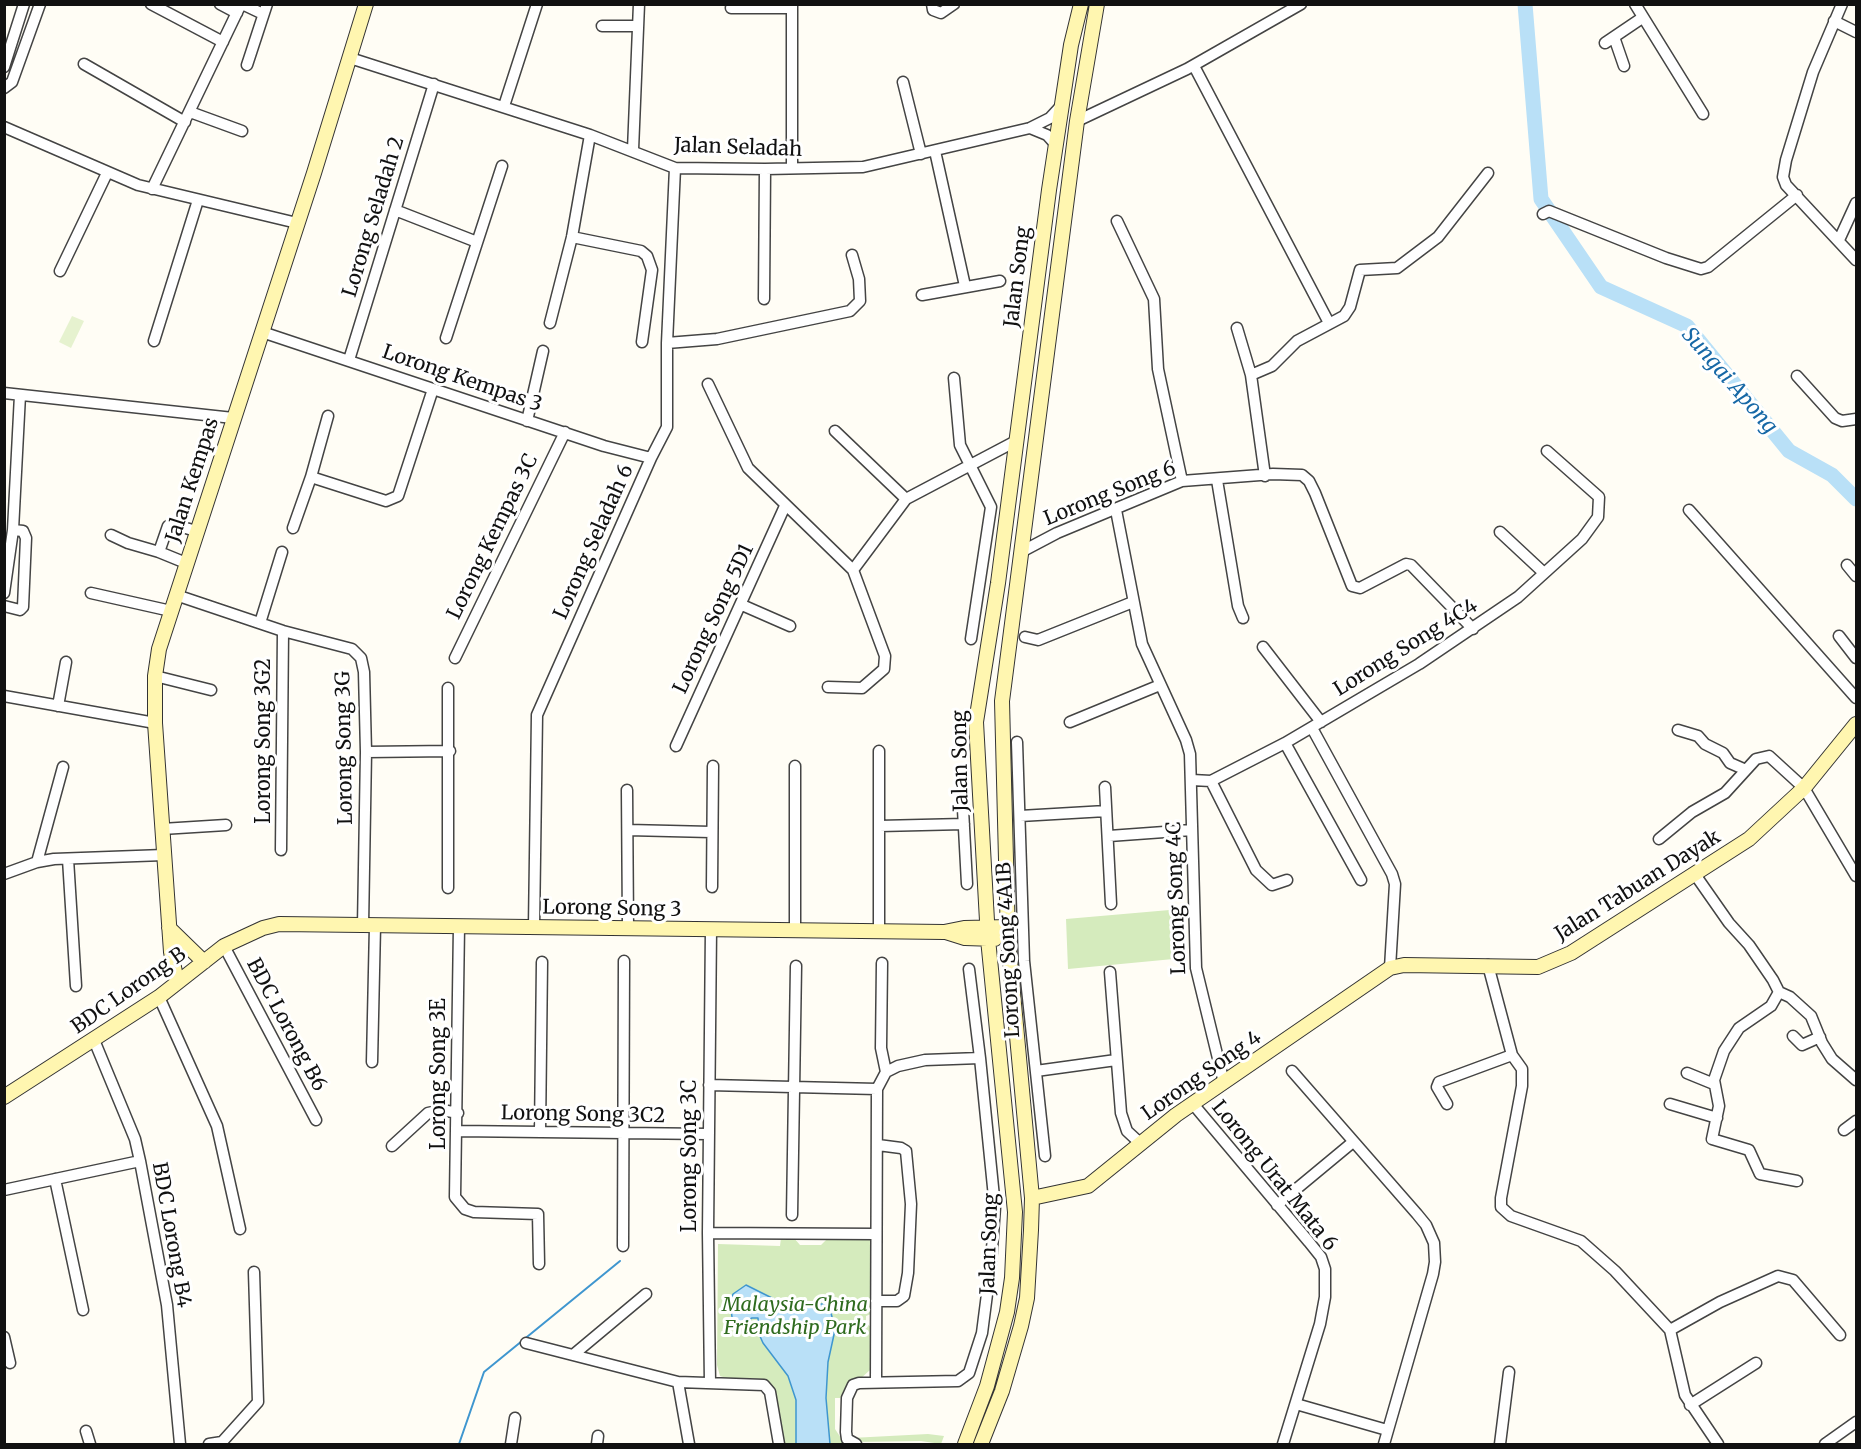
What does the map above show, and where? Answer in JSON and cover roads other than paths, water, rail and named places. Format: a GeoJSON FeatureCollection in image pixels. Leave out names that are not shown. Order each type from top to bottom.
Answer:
{"type":"FeatureCollection","features":[{"type":"Feature","properties":{"kind":"street"},"geometry":{"type":"LineString","coordinates":[[4,67],[9,35],[18,21],[24,4]]}},
{"type":"Feature","properties":{"kind":"street"},"geometry":{"type":"LineString","coordinates":[[4,88],[12,82],[40,4]]}},
{"type":"Feature","properties":{"kind":"street"},"geometry":{"type":"LineString","coordinates":[[151,4],[223,42]]}},
{"type":"Feature","properties":{"kind":"street"},"geometry":{"type":"LineString","coordinates":[[220,4],[265,9],[247,65]]}},
{"type":"Feature","properties":{"kind":"street","name":"Jalan Kempas"},"geometry":{"type":"LineString","coordinates":[[177,982],[169,928],[154,723],[154,676],[159,649],[366,4]]}},
{"type":"Feature","properties":{"kind":"street"},"geometry":{"type":"LineString","coordinates":[[504,106],[537,4]]}},
{"type":"Feature","properties":{"kind":"street"},"geometry":{"type":"LineString","coordinates":[[633,150],[639,4]]}},
{"type":"Feature","properties":{"kind":"street"},"geometry":{"type":"LineString","coordinates":[[932,4],[933,10],[941,13],[954,4]]}},
{"type":"Feature","properties":{"kind":"street","name":"Jalan Song"},"geometry":{"type":"LineString","coordinates":[[965,1444],[987,1386],[1006,1312],[1012,1278],[1014,1223],[987,933],[976,722],[998,583],[1056,145],[1081,4]]}},
{"type":"Feature","properties":{"kind":"street","name":"Jalan Song"},"geometry":{"type":"LineString","coordinates":[[981,1444],[1002,1391],[1022,1326],[1030,1266],[1032,1197],[1008,933],[1002,701],[1077,121],[1097,4]]}},
{"type":"Feature","properties":{"kind":"street"},"geometry":{"type":"LineString","coordinates":[[1077,121],[1194,66],[1301,4]]}},
{"type":"Feature","properties":{"kind":"street"},"geometry":{"type":"LineString","coordinates":[[1635,4],[1703,114]]}},
{"type":"Feature","properties":{"kind":"street"},"geometry":{"type":"LineString","coordinates":[[1842,4],[1813,72],[1784,168],[1786,185],[1857,260]]}},
{"type":"Feature","properties":{"kind":"street"},"geometry":{"type":"LineString","coordinates":[[731,8],[792,6],[792,168]]}},
{"type":"Feature","properties":{"kind":"street"},"geometry":{"type":"LineString","coordinates":[[152,189],[240,7]]}},
{"type":"Feature","properties":{"kind":"street"},"geometry":{"type":"LineString","coordinates":[[1624,66],[1609,40],[1642,18]]}},
{"type":"Feature","properties":{"kind":"street"},"geometry":{"type":"LineString","coordinates":[[4,19],[18,21]]}},
{"type":"Feature","properties":{"kind":"street"},"geometry":{"type":"LineString","coordinates":[[1834,21],[1857,32]]}},
{"type":"Feature","properties":{"kind":"street"},"geometry":{"type":"LineString","coordinates":[[602,26],[638,26]]}},
{"type":"Feature","properties":{"kind":"street","name":"Jalan Seladah"},"geometry":{"type":"LineString","coordinates":[[350,58],[590,135],[675,168],[765,170],[863,167],[1030,128],[1050,118],[1063,105]]}},
{"type":"Feature","properties":{"kind":"street"},"geometry":{"type":"LineString","coordinates":[[84,64],[188,117],[242,131]]}},
{"type":"Feature","properties":{"kind":"street"},"geometry":{"type":"LineString","coordinates":[[1194,66],[1329,323]]}},
{"type":"Feature","properties":{"kind":"street"},"geometry":{"type":"LineString","coordinates":[[903,82],[921,154]]}},
{"type":"Feature","properties":{"kind":"street","name":"Lorong Seladah 2"},"geometry":{"type":"LineString","coordinates":[[349,360],[434,84]]}},
{"type":"Feature","properties":{"kind":"street"},"geometry":{"type":"LineString","coordinates":[[4,127],[107,173],[152,189],[297,223]]}},
{"type":"Feature","properties":{"kind":"street"},"geometry":{"type":"LineString","coordinates":[[1030,128],[1047,135],[1056,145]]}},
{"type":"Feature","properties":{"kind":"street"},"geometry":{"type":"LineString","coordinates":[[550,323],[572,237],[590,135]]}},
{"type":"Feature","properties":{"kind":"street"},"geometry":{"type":"LineString","coordinates":[[935,151],[965,286]]}},
{"type":"Feature","properties":{"kind":"street"},"geometry":{"type":"LineString","coordinates":[[446,338],[502,166]]}},
{"type":"Feature","properties":{"kind":"street","name":"Lorong Seladah 6"},"geometry":{"type":"LineString","coordinates":[[534,927],[537,715],[651,458],[667,427],[667,343],[675,168]]}},
{"type":"Feature","properties":{"kind":"street"},"geometry":{"type":"LineString","coordinates":[[764,299],[765,170]]}},
{"type":"Feature","properties":{"kind":"street"},"geometry":{"type":"LineString","coordinates":[[1251,375],[1272,366],[1297,341],[1344,316],[1350,307],[1360,270],[1397,268],[1438,237],[1488,172]]}},
{"type":"Feature","properties":{"kind":"street"},"geometry":{"type":"LineString","coordinates":[[60,271],[107,173]]}},
{"type":"Feature","properties":{"kind":"street"},"geometry":{"type":"LineString","coordinates":[[1546,213],[1666,258],[1701,268],[1708,267],[1797,195]]}},
{"type":"Feature","properties":{"kind":"street"},"geometry":{"type":"LineString","coordinates":[[154,340],[198,200]]}},
{"type":"Feature","properties":{"kind":"street"},"geometry":{"type":"LineString","coordinates":[[1839,240],[1857,203]]}},
{"type":"Feature","properties":{"kind":"street"},"geometry":{"type":"LineString","coordinates":[[395,210],[477,242]]}},
{"type":"Feature","properties":{"kind":"street"},"geometry":{"type":"LineString","coordinates":[[1118,221],[1154,299],[1158,369],[1182,481]]}},
{"type":"Feature","properties":{"kind":"street"},"geometry":{"type":"LineString","coordinates":[[572,237],[641,251],[647,256],[652,270],[642,342]]}},
{"type":"Feature","properties":{"kind":"street"},"geometry":{"type":"LineString","coordinates":[[667,343],[717,339],[849,311],[860,301],[852,255]]}},
{"type":"Feature","properties":{"kind":"street"},"geometry":{"type":"LineString","coordinates":[[922,295],[1000,281]]}},
{"type":"Feature","properties":{"kind":"street"},"geometry":{"type":"LineString","coordinates":[[1237,328],[1251,375],[1265,476]]}},
{"type":"Feature","properties":{"kind":"street","name":"Lorong Kempas 3"},"geometry":{"type":"LineString","coordinates":[[262,332],[604,446],[651,458]]}},
{"type":"Feature","properties":{"kind":"street"},"geometry":{"type":"LineString","coordinates":[[527,421],[543,351]]}},
{"type":"Feature","properties":{"kind":"street"},"geometry":{"type":"LineString","coordinates":[[1797,376],[1836,418],[1842,421],[1857,419]]}},
{"type":"Feature","properties":{"kind":"street"},"geometry":{"type":"LineString","coordinates":[[954,378],[960,445],[991,507],[971,639]]}},
{"type":"Feature","properties":{"kind":"street"},"geometry":{"type":"LineString","coordinates":[[708,384],[748,468],[853,570],[885,656],[885,669],[862,688],[828,687]]}},
{"type":"Feature","properties":{"kind":"street"},"geometry":{"type":"LineString","coordinates":[[311,477],[386,501],[394,499],[400,491],[433,389]]}},
{"type":"Feature","properties":{"kind":"street"},"geometry":{"type":"LineString","coordinates":[[4,393],[233,418]]}},
{"type":"Feature","properties":{"kind":"street"},"geometry":{"type":"LineString","coordinates":[[4,593],[13,530],[20,395]]}},
{"type":"Feature","properties":{"kind":"street"},"geometry":{"type":"LineString","coordinates":[[293,528],[311,477],[328,416]]}},
{"type":"Feature","properties":{"kind":"street"},"geometry":{"type":"LineString","coordinates":[[853,570],[906,499],[1016,441],[1027,440],[1037,427]]}},
{"type":"Feature","properties":{"kind":"street"},"geometry":{"type":"LineString","coordinates":[[835,431],[906,499]]}},
{"type":"Feature","properties":{"kind":"street","name":"Lorong Kempas 3C"},"geometry":{"type":"LineString","coordinates":[[455,658],[565,432]]}},
{"type":"Feature","properties":{"kind":"street","name":"Lorong Song 4C4"},"geometry":{"type":"LineString","coordinates":[[1211,781],[1285,743],[1473,629],[1518,597],[1592,528],[1598,517],[1599,497],[1547,451]]}},
{"type":"Feature","properties":{"kind":"street","name":"Lorong Song 6"},"geometry":{"type":"LineString","coordinates":[[1021,552],[1057,533],[1182,481],[1302,475],[1309,481],[1320,504],[1352,586],[1360,588],[1406,564],[1412,566],[1473,629]]}},
{"type":"Feature","properties":{"kind":"street"},"geometry":{"type":"LineString","coordinates":[[1217,480],[1238,606],[1243,618]]}},
{"type":"Feature","properties":{"kind":"street","name":"Lorong Song 5D1"},"geometry":{"type":"LineString","coordinates":[[675,746],[742,605],[785,506]]}},
{"type":"Feature","properties":{"kind":"street","name":"Lorong Song 4C"},"geometry":{"type":"LineString","coordinates":[[1116,510],[1142,644],[1186,740],[1192,780],[1196,968],[1224,1083]]}},
{"type":"Feature","properties":{"kind":"street"},"geometry":{"type":"LineString","coordinates":[[1689,510],[1857,698]]}},
{"type":"Feature","properties":{"kind":"street"},"geometry":{"type":"LineString","coordinates":[[159,552],[168,526],[181,525],[196,531]]}},
{"type":"Feature","properties":{"kind":"street"},"geometry":{"type":"LineString","coordinates":[[4,606],[20,610],[23,607],[26,538],[23,531],[13,530]]}},
{"type":"Feature","properties":{"kind":"street"},"geometry":{"type":"LineString","coordinates":[[1500,532],[1544,573]]}},
{"type":"Feature","properties":{"kind":"street"},"geometry":{"type":"LineString","coordinates":[[111,534],[128,543],[186,563]]}},
{"type":"Feature","properties":{"kind":"street"},"geometry":{"type":"LineString","coordinates":[[260,623],[282,552]]}},
{"type":"Feature","properties":{"kind":"street"},"geometry":{"type":"LineString","coordinates":[[998,583],[1009,561],[1021,552]]}},
{"type":"Feature","properties":{"kind":"street"},"geometry":{"type":"LineString","coordinates":[[1847,565],[1857,576]]}},
{"type":"Feature","properties":{"kind":"street"},"geometry":{"type":"LineString","coordinates":[[91,593],[171,611]]}},
{"type":"Feature","properties":{"kind":"street","name":"Lorong Song 3G"},"geometry":{"type":"LineString","coordinates":[[176,595],[283,631],[352,649],[360,658],[364,672],[372,1062]]}},
{"type":"Feature","properties":{"kind":"street"},"geometry":{"type":"LineString","coordinates":[[1025,637],[1038,640],[1133,602]]}},
{"type":"Feature","properties":{"kind":"street"},"geometry":{"type":"LineString","coordinates":[[742,605],[790,626]]}},
{"type":"Feature","properties":{"kind":"street","name":"Lorong Song 3G2"},"geometry":{"type":"LineString","coordinates":[[281,850],[283,631]]}},
{"type":"Feature","properties":{"kind":"street"},"geometry":{"type":"LineString","coordinates":[[1839,636],[1857,658]]}},
{"type":"Feature","properties":{"kind":"street"},"geometry":{"type":"LineString","coordinates":[[1263,647],[1316,725],[1392,874],[1395,884],[1389,951],[1390,969]]}},
{"type":"Feature","properties":{"kind":"street"},"geometry":{"type":"LineString","coordinates":[[58,706],[66,662]]}},
{"type":"Feature","properties":{"kind":"street"},"geometry":{"type":"LineString","coordinates":[[154,676],[212,690]]}},
{"type":"Feature","properties":{"kind":"street"},"geometry":{"type":"LineString","coordinates":[[1070,722],[1160,685]]}},
{"type":"Feature","properties":{"kind":"street"},"geometry":{"type":"LineString","coordinates":[[448,688],[450,751],[448,888]]}},
{"type":"Feature","properties":{"kind":"street"},"geometry":{"type":"LineString","coordinates":[[4,696],[154,723]]}},
{"type":"Feature","properties":{"kind":"street","name":"Jalan Tabuan Dayak"},"geometry":{"type":"LineString","coordinates":[[1390,969],[1404,965],[1538,967],[1555,962],[1749,839],[1804,788],[1857,724]]}},
{"type":"Feature","properties":{"kind":"street"},"geometry":{"type":"LineString","coordinates":[[1677,730],[1698,736],[1705,744],[1723,753],[1730,763],[1746,770]]}},
{"type":"Feature","properties":{"kind":"street","name":"Lorong Song 4A1B"},"geometry":{"type":"LineString","coordinates":[[1017,742],[1024,961],[1045,1156]]}},
{"type":"Feature","properties":{"kind":"street"},"geometry":{"type":"LineString","coordinates":[[1285,743],[1361,880]]}},
{"type":"Feature","properties":{"kind":"street"},"geometry":{"type":"LineString","coordinates":[[366,752],[450,751]]}},
{"type":"Feature","properties":{"kind":"street"},"geometry":{"type":"LineString","coordinates":[[879,751],[879,931]]}},
{"type":"Feature","properties":{"kind":"street"},"geometry":{"type":"LineString","coordinates":[[1659,839],[1692,812],[1725,793],[1756,759],[1769,756],[1804,788],[1857,876]]}},
{"type":"Feature","properties":{"kind":"street"},"geometry":{"type":"LineString","coordinates":[[712,887],[713,766]]}},
{"type":"Feature","properties":{"kind":"street"},"geometry":{"type":"LineString","coordinates":[[795,766],[795,929]]}},
{"type":"Feature","properties":{"kind":"street"},"geometry":{"type":"LineString","coordinates":[[37,862],[63,767]]}},
{"type":"Feature","properties":{"kind":"street"},"geometry":{"type":"LineString","coordinates":[[960,772],[967,884]]}},
{"type":"Feature","properties":{"kind":"street"},"geometry":{"type":"LineString","coordinates":[[1192,780],[1211,781],[1256,870],[1272,885],[1287,880]]}},
{"type":"Feature","properties":{"kind":"street"},"geometry":{"type":"LineString","coordinates":[[1105,787],[1112,904]]}},
{"type":"Feature","properties":{"kind":"street"},"geometry":{"type":"LineString","coordinates":[[627,790],[628,928]]}},
{"type":"Feature","properties":{"kind":"street"},"geometry":{"type":"LineString","coordinates":[[1020,816],[1106,811]]}},
{"type":"Feature","properties":{"kind":"street"},"geometry":{"type":"LineString","coordinates":[[879,826],[964,824]]}},
{"type":"Feature","properties":{"kind":"street"},"geometry":{"type":"LineString","coordinates":[[162,829],[226,825]]}},
{"type":"Feature","properties":{"kind":"street"},"geometry":{"type":"LineString","coordinates":[[628,830],[711,832]]}},
{"type":"Feature","properties":{"kind":"street"},"geometry":{"type":"LineString","coordinates":[[1109,836],[1192,830]]}},
{"type":"Feature","properties":{"kind":"street"},"geometry":{"type":"LineString","coordinates":[[4,874],[37,862],[164,855]]}},
{"type":"Feature","properties":{"kind":"street"},"geometry":{"type":"LineString","coordinates":[[68,859],[76,986]]}},
{"type":"Feature","properties":{"kind":"street"},"geometry":{"type":"LineString","coordinates":[[1694,873],[1729,923],[1749,945],[1779,992],[1790,997],[1811,1016],[1833,1059],[1857,1080]]}},
{"type":"Feature","properties":{"kind":"street","name":"Lorong Song 3"},"geometry":{"type":"LineString","coordinates":[[279,924],[1008,933]]}},
{"type":"Feature","properties":{"kind":"street","name":"BDC Lorong B"},"geometry":{"type":"LineString","coordinates":[[4,1097],[159,997],[224,946],[263,928],[279,924]]}},
{"type":"Feature","properties":{"kind":"street","name":"Lorong Song 3E"},"geometry":{"type":"LineString","coordinates":[[459,926],[458,1131],[455,1197],[465,1209],[474,1212],[538,1214],[539,1264]]}},
{"type":"Feature","properties":{"kind":"street"},"geometry":{"type":"LineString","coordinates":[[169,928],[204,962]]}},
{"type":"Feature","properties":{"kind":"street","name":"Lorong Song 3C"},"geometry":{"type":"LineString","coordinates":[[710,1383],[708,1134],[711,929]]}},
{"type":"Feature","properties":{"kind":"street","name":"BDC Lorong B6"},"geometry":{"type":"LineString","coordinates":[[224,946],[316,1120]]}},
{"type":"Feature","properties":{"kind":"street"},"geometry":{"type":"LineString","coordinates":[[623,1246],[624,961]]}},
{"type":"Feature","properties":{"kind":"street"},"geometry":{"type":"LineString","coordinates":[[540,1132],[543,962]]}},
{"type":"Feature","properties":{"kind":"street"},"geometry":{"type":"LineString","coordinates":[[876,1382],[878,1089],[886,1072],[881,1048],[882,963]]}},
{"type":"Feature","properties":{"kind":"street"},"geometry":{"type":"LineString","coordinates":[[1488,965],[1512,1055],[1522,1069],[1522,1086],[1501,1207],[1510,1216],[1575,1238],[1591,1249],[1670,1330],[1681,1384],[1690,1405],[1718,1444]]}},
{"type":"Feature","properties":{"kind":"street"},"geometry":{"type":"LineString","coordinates":[[792,1215],[796,966]]}},
{"type":"Feature","properties":{"kind":"street"},"geometry":{"type":"LineString","coordinates":[[856,1444],[847,1439],[848,1391],[859,1383],[958,1381],[969,1372],[982,1333],[990,1274],[995,1207],[969,969]]}},
{"type":"Feature","properties":{"kind":"street","name":"Lorong Song 4"},"geometry":{"type":"LineString","coordinates":[[1032,1197],[1084,1188],[1193,1104],[1390,969]]}},
{"type":"Feature","properties":{"kind":"street"},"geometry":{"type":"LineString","coordinates":[[1110,972],[1123,1124],[1141,1144]]}},
{"type":"Feature","properties":{"kind":"street"},"geometry":{"type":"LineString","coordinates":[[1779,992],[1771,1006],[1739,1028],[1724,1051],[1714,1084],[1719,1106],[1712,1135],[1714,1142],[1749,1150],[1760,1174],[1797,1181]]}},
{"type":"Feature","properties":{"kind":"street"},"geometry":{"type":"LineString","coordinates":[[159,997],[217,1126],[240,1229]]}},
{"type":"Feature","properties":{"kind":"street"},"geometry":{"type":"LineString","coordinates":[[1793,1036],[1802,1045],[1820,1037]]}},
{"type":"Feature","properties":{"kind":"street","name":"BDC Lorong B4"},"geometry":{"type":"LineString","coordinates":[[94,1040],[135,1139],[140,1161],[167,1305],[180,1444]]}},
{"type":"Feature","properties":{"kind":"street"},"geometry":{"type":"LineString","coordinates":[[1447,1104],[1437,1087],[1439,1082],[1512,1055]]}},
{"type":"Feature","properties":{"kind":"street"},"geometry":{"type":"LineString","coordinates":[[886,1072],[898,1066],[925,1060],[980,1058]]}},
{"type":"Feature","properties":{"kind":"street"},"geometry":{"type":"LineString","coordinates":[[1036,1071],[1116,1060]]}},
{"type":"Feature","properties":{"kind":"street"},"geometry":{"type":"LineString","coordinates":[[1292,1071],[1426,1225],[1435,1252],[1433,1274],[1384,1444]]}},
{"type":"Feature","properties":{"kind":"street"},"geometry":{"type":"LineString","coordinates":[[1687,1074],[1714,1084]]}},
{"type":"Feature","properties":{"kind":"street"},"geometry":{"type":"LineString","coordinates":[[709,1085],[878,1089]]}},
{"type":"Feature","properties":{"kind":"street","name":"Lorong Urat Mata 6"},"geometry":{"type":"LineString","coordinates":[[1193,1104],[1317,1251],[1325,1269],[1321,1317],[1283,1444]]}},
{"type":"Feature","properties":{"kind":"street"},"geometry":{"type":"LineString","coordinates":[[1670,1104],[1716,1118]]}},
{"type":"Feature","properties":{"kind":"street"},"geometry":{"type":"LineString","coordinates":[[392,1146],[428,1113],[442,1110],[458,1113]]}},
{"type":"Feature","properties":{"kind":"street"},"geometry":{"type":"LineString","coordinates":[[1844,1131],[1857,1121]]}},
{"type":"Feature","properties":{"kind":"street","name":"Lorong Song 3C2"},"geometry":{"type":"LineString","coordinates":[[458,1131],[708,1134]]}},
{"type":"Feature","properties":{"kind":"street"},"geometry":{"type":"LineString","coordinates":[[1276,1205],[1353,1142]]}},
{"type":"Feature","properties":{"kind":"street"},"geometry":{"type":"LineString","coordinates":[[876,1301],[897,1301],[904,1296],[909,1262],[911,1204],[906,1151],[901,1148],[878,1145]]}},
{"type":"Feature","properties":{"kind":"street"},"geometry":{"type":"LineString","coordinates":[[4,1190],[140,1161]]}},
{"type":"Feature","properties":{"kind":"street"},"geometry":{"type":"LineString","coordinates":[[55,1179],[83,1310]]}},
{"type":"Feature","properties":{"kind":"street"},"geometry":{"type":"LineString","coordinates":[[708,1233],[876,1233]]}},
{"type":"Feature","properties":{"kind":"street"},"geometry":{"type":"LineString","coordinates":[[208,1444],[222,1442],[258,1402],[254,1272]]}},
{"type":"Feature","properties":{"kind":"street"},"geometry":{"type":"LineString","coordinates":[[1670,1330],[1720,1302],[1778,1276],[1793,1280],[1840,1335]]}},
{"type":"Feature","properties":{"kind":"street"},"geometry":{"type":"LineString","coordinates":[[573,1355],[646,1294]]}},
{"type":"Feature","properties":{"kind":"street"},"geometry":{"type":"LineString","coordinates":[[4,1337],[10,1363]]}},
{"type":"Feature","properties":{"kind":"street"},"geometry":{"type":"LineString","coordinates":[[526,1343],[678,1382],[764,1385],[770,1392],[778,1444]]}},
{"type":"Feature","properties":{"kind":"street"},"geometry":{"type":"LineString","coordinates":[[1690,1405],[1756,1363]]}},
{"type":"Feature","properties":{"kind":"street"},"geometry":{"type":"LineString","coordinates":[[1500,1444],[1509,1372]]}},
{"type":"Feature","properties":{"kind":"street"},"geometry":{"type":"LineString","coordinates":[[678,1382],[689,1444]]}},
{"type":"Feature","properties":{"kind":"street"},"geometry":{"type":"LineString","coordinates":[[1296,1404],[1387,1430]]}},
{"type":"Feature","properties":{"kind":"street"},"geometry":{"type":"LineString","coordinates":[[511,1444],[515,1418]]}},
{"type":"Feature","properties":{"kind":"street"},"geometry":{"type":"LineString","coordinates":[[1825,1444],[1857,1422]]}},
{"type":"Feature","properties":{"kind":"street"},"geometry":{"type":"LineString","coordinates":[[86,1431],[90,1444]]}},
{"type":"Feature","properties":{"kind":"water"},"geometry":{"type":"Polygon","coordinates":[[[746,1285],[784,1304],[829,1304],[835,1330],[828,1362],[826,1398],[830,1444],[796,1444],[796,1400],[788,1376],[763,1343],[759,1334],[758,1318],[752,1318],[737,1326],[732,1317],[730,1302],[733,1294],[746,1285]]]}},
{"type":"Feature","properties":{"kind":"waterway","name":"Sungai Apong"},"geometry":{"type":"LineString","coordinates":[[1525,4],[1541,199],[1601,287],[1687,326],[1789,451],[1832,475],[1856,499]]}},
{"type":"Feature","properties":{"kind":"waterway"},"geometry":{"type":"LineString","coordinates":[[459,1444],[484,1372],[620,1261]]}},
{"type":"Feature","properties":{"kind":"park label","name":"Malaysia-China Friendship Park"},"geometry":{"type":"Point","coordinates":[795,1316]}}]}
